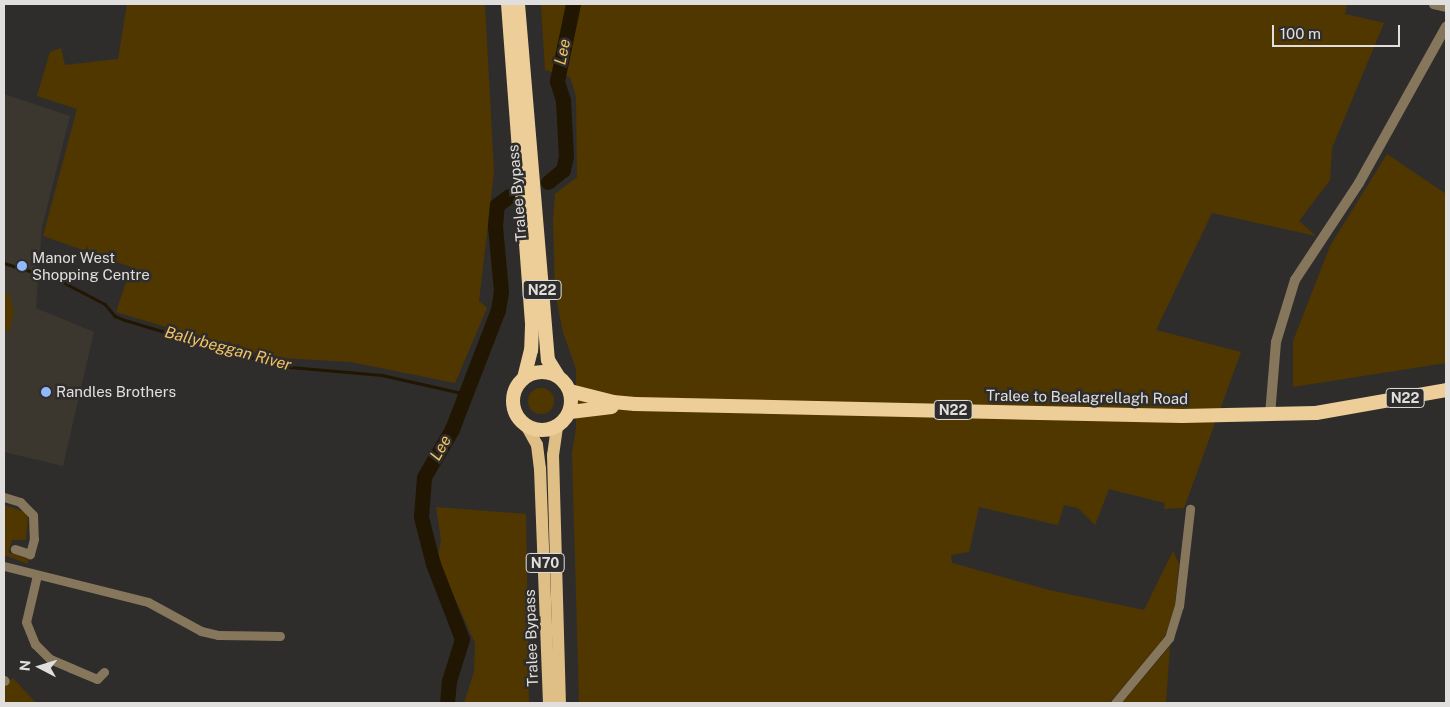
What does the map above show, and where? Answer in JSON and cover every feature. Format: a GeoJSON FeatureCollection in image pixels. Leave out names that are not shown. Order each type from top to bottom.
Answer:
{"type":"FeatureCollection","features":[{"type":"Feature","properties":{"kind":"highway","name":"Tralee Bypass"},"geometry":{"type":"LineString","coordinates":[[508,4],[548,360],[558,376]]}},
{"type":"Feature","properties":{"kind":"highway","name":"Tralee Bypass"},"geometry":{"type":"LineString","coordinates":[[518,4],[527,176]]}},
{"type":"Feature","properties":{"kind":"highway","name":"Tralee Bypass"},"geometry":{"type":"LineString","coordinates":[[524,378],[531,350],[532,326],[530,203]]}},
{"type":"Feature","properties":{"kind":"highway"},"geometry":{"type":"LineString","coordinates":[[524,378],[541,372],[558,376]]}},
{"type":"Feature","properties":{"kind":"highway","name":"N22"},"geometry":{"type":"LineString","coordinates":[[558,376],[570,391]]}},
{"type":"Feature","properties":{"kind":"highway","name":"N22"},"geometry":{"type":"LineString","coordinates":[[524,378],[514,394],[513,403],[515,412],[526,426]]}},
{"type":"Feature","properties":{"kind":"highway","name":"Tralee to Bealagrellagh Road"},"geometry":{"type":"LineString","coordinates":[[570,391],[613,402],[636,404],[1182,416],[1316,413],[1446,390]]}},
{"type":"Feature","properties":{"kind":"highway"},"geometry":{"type":"LineString","coordinates":[[526,426],[541,431],[557,427],[570,412],[570,391]]}},
{"type":"Feature","properties":{"kind":"highway","name":"Tralee to Bealagrellagh Road"},"geometry":{"type":"LineString","coordinates":[[570,412],[636,404]]}},
{"type":"Feature","properties":{"kind":"main road","name":"Tralee Bypass"},"geometry":{"type":"LineString","coordinates":[[526,426],[537,445],[540,468],[549,703]]}},
{"type":"Feature","properties":{"kind":"main road","name":"Tralee Bypass"},"geometry":{"type":"LineString","coordinates":[[557,427],[553,465],[560,703]]}},
{"type":"Feature","properties":{"kind":"street"},"geometry":{"type":"LineString","coordinates":[[1432,4],[1446,7]]}},
{"type":"Feature","properties":{"kind":"street"},"geometry":{"type":"LineString","coordinates":[[1270,415],[1276,342],[1296,280],[1359,183],[1446,27]]}},
{"type":"Feature","properties":{"kind":"street"},"geometry":{"type":"LineString","coordinates":[[4,497],[20,502],[33,515],[34,539],[30,554],[14,549]]}},
{"type":"Feature","properties":{"kind":"street"},"geometry":{"type":"LineString","coordinates":[[1115,703],[1169,638],[1180,606],[1190,509]]}},
{"type":"Feature","properties":{"kind":"street"},"geometry":{"type":"LineString","coordinates":[[4,566],[148,602],[201,630],[218,635],[280,636]]}},
{"type":"Feature","properties":{"kind":"street"},"geometry":{"type":"LineString","coordinates":[[37,575],[26,622],[35,644],[50,659],[97,679],[104,672]]}},
{"type":"Feature","properties":{"kind":"shaded area"},"geometry":{"type":"Polygon","coordinates":[[[127,4],[485,4],[494,172],[479,301],[487,308],[455,383],[351,362],[282,358],[250,352],[116,312],[131,267],[43,236],[77,109],[37,96],[50,52],[61,48],[65,65],[118,59],[127,4]]]}},
{"type":"Feature","properties":{"kind":"shaded area"},"geometry":{"type":"Polygon","coordinates":[[[541,4],[1347,4],[1345,14],[1384,23],[1332,148],[1330,180],[1299,221],[1316,236],[1212,213],[1156,330],[1241,352],[1184,508],[1164,509],[1165,503],[1109,489],[1095,525],[1078,508],[1064,505],[1058,525],[979,507],[969,552],[951,555],[952,563],[1049,590],[1144,610],[1173,551],[1179,564],[1174,612],[1164,638],[1109,703],[579,703],[572,453],[576,429],[576,369],[563,332],[555,292],[553,220],[555,194],[577,177],[576,96],[570,77],[545,70],[541,4]]]}},
{"type":"Feature","properties":{"kind":"shaded area","name":"Manor West Shopping Centre"},"geometry":{"type":"Polygon","coordinates":[[[4,94],[70,116],[42,227],[36,308],[94,332],[63,466],[4,452],[4,94]]]}},
{"type":"Feature","properties":{"kind":"shaded area"},"geometry":{"type":"Polygon","coordinates":[[[1387,154],[1446,194],[1446,363],[1293,387],[1293,341],[1330,246],[1387,154]]]}},
{"type":"Feature","properties":{"kind":"shaded area"},"geometry":{"type":"Polygon","coordinates":[[[4,291],[10,296],[14,314],[9,331],[4,332],[4,291]]]}},
{"type":"Feature","properties":{"kind":"shaded area"},"geometry":{"type":"Polygon","coordinates":[[[541,388],[550,392],[554,401],[550,410],[541,414],[532,410],[528,401],[532,392],[541,388]]]}},
{"type":"Feature","properties":{"kind":"shaded area"},"geometry":{"type":"Polygon","coordinates":[[[4,505],[25,512],[28,518],[26,540],[12,540],[8,552],[28,559],[28,564],[4,555],[4,505]]]}},
{"type":"Feature","properties":{"kind":"shaded area"},"geometry":{"type":"Polygon","coordinates":[[[436,507],[526,514],[529,703],[464,703],[474,672],[475,643],[437,559],[441,540],[436,507]]]}},
{"type":"Feature","properties":{"kind":"shaded area"},"geometry":{"type":"Polygon","coordinates":[[[1170,646],[1166,703],[1122,703],[1170,646]]]}},
{"type":"Feature","properties":{"kind":"shaded area"},"geometry":{"type":"Polygon","coordinates":[[[13,678],[36,703],[4,703],[4,685],[13,678]]]}},
{"type":"Feature","properties":{"kind":"waterway","name":"Lee"},"geometry":{"type":"LineString","coordinates":[[548,182],[563,170],[566,156],[563,100],[557,81],[573,4]]}},
{"type":"Feature","properties":{"kind":"waterway","name":"Lee"},"geometry":{"type":"LineString","coordinates":[[447,703],[449,681],[462,639],[433,564],[421,517],[424,477],[452,429],[498,310],[501,291],[495,226],[497,205],[509,196]]}},
{"type":"Feature","properties":{"kind":"waterway","name":"Ballybeggan River"},"geometry":{"type":"LineString","coordinates":[[4,263],[59,280],[105,304],[115,316],[125,320],[279,366],[382,375],[466,394]]}},
{"type":"Feature","properties":{"kind":"place","name":"Manor West Shopping Centre"},"geometry":{"type":"Point","coordinates":[22,266]}},
{"type":"Feature","properties":{"kind":"place","name":"Randles Brothers"},"geometry":{"type":"Point","coordinates":[46,392]}}]}
